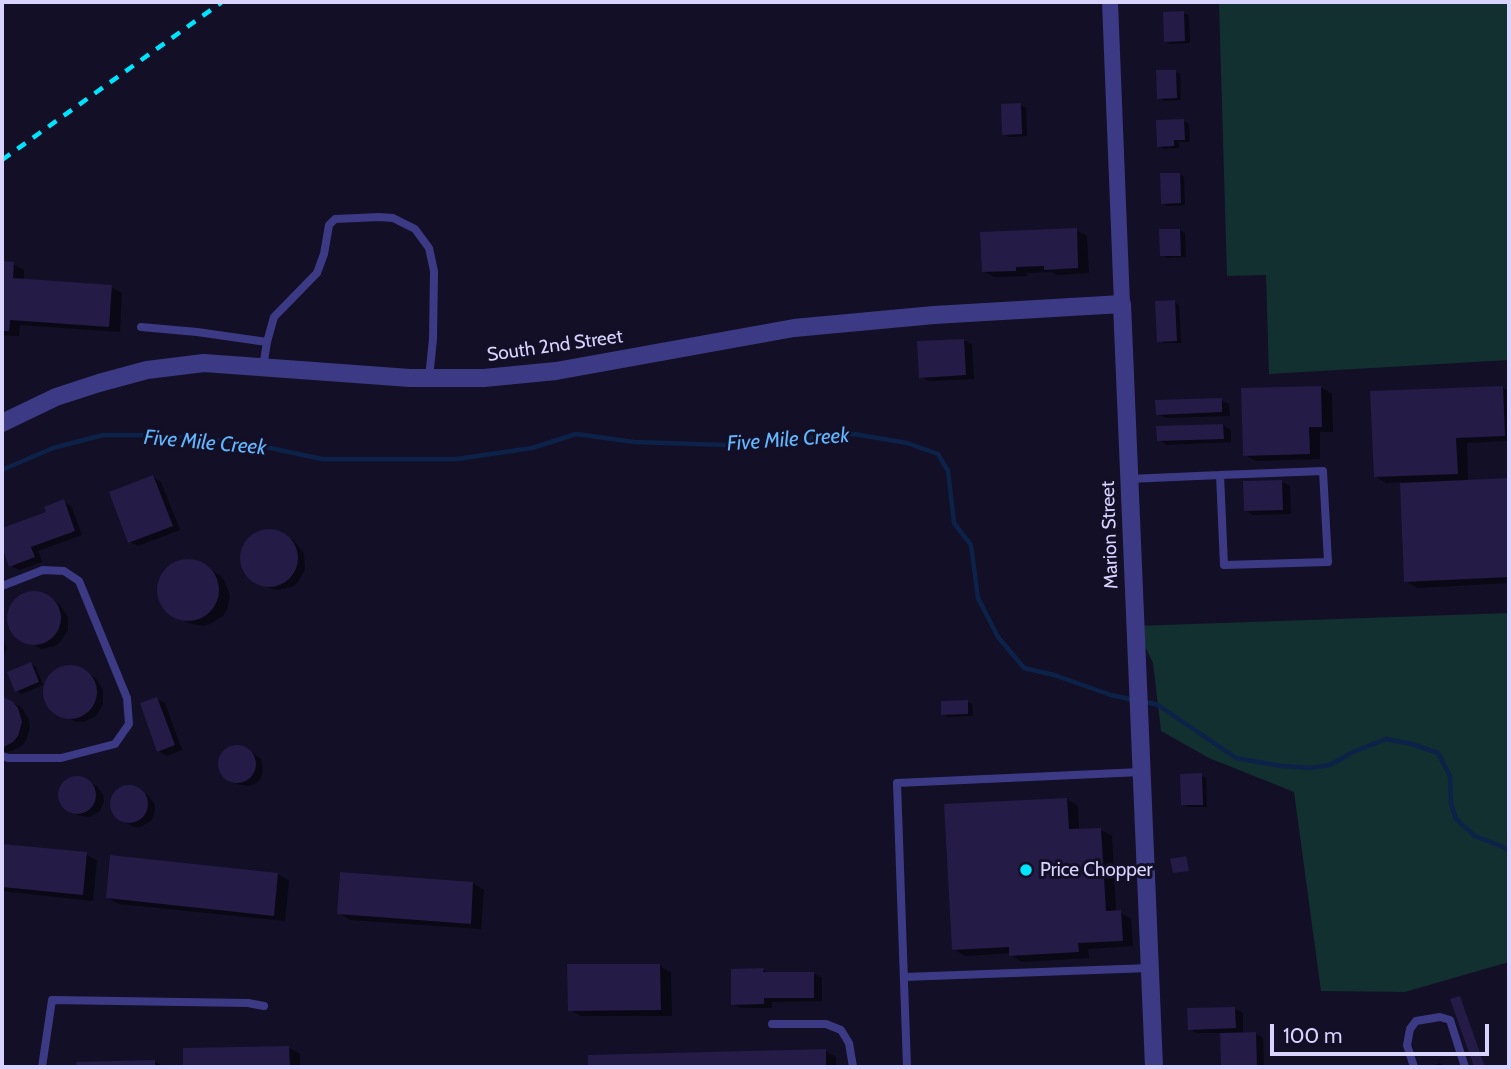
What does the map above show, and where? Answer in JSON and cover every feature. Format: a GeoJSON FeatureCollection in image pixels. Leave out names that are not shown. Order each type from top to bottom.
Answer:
{"type":"FeatureCollection","features":[{"type":"Feature","properties":{"kind":"street","name":"Marion Street"},"geometry":{"type":"LineString","coordinates":[[1110,2],[1154,1067]]}},
{"type":"Feature","properties":{"kind":"street","name":"South 2nd Street"},"geometry":{"type":"LineString","coordinates":[[2,423],[56,397],[99,383],[147,370],[204,363],[429,378],[484,378],[556,371],[794,328],[934,315],[1122,304]]}},
{"type":"Feature","properties":{"kind":"lane"},"geometry":{"type":"LineString","coordinates":[[263,368],[274,317],[317,274],[329,225],[335,219],[379,217],[393,219],[415,229],[429,248],[434,271],[433,339],[429,378]]}},
{"type":"Feature","properties":{"kind":"lane"},"geometry":{"type":"LineString","coordinates":[[141,327],[267,342]]}},
{"type":"Feature","properties":{"kind":"lane"},"geometry":{"type":"LineString","coordinates":[[1129,479],[1220,475],[1323,471],[1328,562],[1224,565],[1220,475]]}},
{"type":"Feature","properties":{"kind":"lane"},"geometry":{"type":"LineString","coordinates":[[2,586],[43,570],[64,571],[79,581],[127,698],[129,723],[115,744],[61,758],[2,756]]}},
{"type":"Feature","properties":{"kind":"lane"},"geometry":{"type":"LineString","coordinates":[[907,1067],[897,783],[1141,772]]}},
{"type":"Feature","properties":{"kind":"lane"},"geometry":{"type":"LineString","coordinates":[[904,977],[1150,968]]}},
{"type":"Feature","properties":{"kind":"lane"},"geometry":{"type":"LineString","coordinates":[[42,1067],[52,1000],[248,1003],[264,1006]]}},
{"type":"Feature","properties":{"kind":"lane"},"geometry":{"type":"LineString","coordinates":[[1414,1067],[1407,1045],[1410,1029],[1416,1021],[1440,1017],[1450,1020],[1465,1067]]}},
{"type":"Feature","properties":{"kind":"lane"},"geometry":{"type":"LineString","coordinates":[[772,1024],[826,1024],[841,1030],[849,1042],[853,1067]]}},
{"type":"Feature","properties":{"kind":"green space"},"geometry":{"type":"Polygon","coordinates":[[[1219,2],[1509,2],[1509,360],[1269,374],[1266,275],[1227,276],[1219,2]]]}},
{"type":"Feature","properties":{"kind":"green space"},"geometry":{"type":"Polygon","coordinates":[[[1509,613],[1509,962],[1405,992],[1321,991],[1294,792],[1209,758],[1161,731],[1153,663],[1135,626],[1509,613]]]}},
{"type":"Feature","properties":{"kind":"building"},"geometry":{"type":"Polygon","coordinates":[[[1184,11],[1185,41],[1164,42],[1163,12],[1184,11]]]}},
{"type":"Feature","properties":{"kind":"building"},"geometry":{"type":"Polygon","coordinates":[[[1156,70],[1176,70],[1177,98],[1157,99],[1156,70]]]}},
{"type":"Feature","properties":{"kind":"building"},"geometry":{"type":"Polygon","coordinates":[[[1021,103],[1022,134],[1002,135],[1001,104],[1021,103]]]}},
{"type":"Feature","properties":{"kind":"building"},"geometry":{"type":"Polygon","coordinates":[[[1184,119],[1185,140],[1174,140],[1174,146],[1157,147],[1156,120],[1184,119]]]}},
{"type":"Feature","properties":{"kind":"building"},"geometry":{"type":"Polygon","coordinates":[[[1160,173],[1180,173],[1181,203],[1161,204],[1160,173]]]}},
{"type":"Feature","properties":{"kind":"building"},"geometry":{"type":"Polygon","coordinates":[[[1077,228],[1078,268],[1044,270],[1044,266],[1016,267],[1016,271],[982,272],[980,232],[1077,228]]]}},
{"type":"Feature","properties":{"kind":"building"},"geometry":{"type":"Polygon","coordinates":[[[1159,229],[1180,229],[1181,256],[1160,256],[1159,229]]]}},
{"type":"Feature","properties":{"kind":"building"},"geometry":{"type":"Polygon","coordinates":[[[2,261],[14,262],[13,278],[112,285],[109,327],[10,320],[9,331],[2,331],[2,261]]]}},
{"type":"Feature","properties":{"kind":"building"},"geometry":{"type":"Polygon","coordinates":[[[1175,300],[1177,341],[1157,342],[1155,301],[1175,300]]]}},
{"type":"Feature","properties":{"kind":"building"},"geometry":{"type":"Polygon","coordinates":[[[964,339],[966,375],[919,378],[917,341],[964,339]]]}},
{"type":"Feature","properties":{"kind":"building"},"geometry":{"type":"Polygon","coordinates":[[[1321,386],[1322,427],[1309,427],[1310,454],[1243,456],[1241,388],[1321,386]]]}},
{"type":"Feature","properties":{"kind":"building"},"geometry":{"type":"Polygon","coordinates":[[[1503,386],[1505,436],[1456,438],[1458,474],[1374,477],[1370,391],[1503,386]]]}},
{"type":"Feature","properties":{"kind":"building"},"geometry":{"type":"Polygon","coordinates":[[[1222,398],[1222,412],[1156,415],[1155,400],[1222,398]]]}},
{"type":"Feature","properties":{"kind":"building"},"geometry":{"type":"Polygon","coordinates":[[[1223,424],[1224,439],[1157,441],[1156,426],[1223,424]]]}},
{"type":"Feature","properties":{"kind":"building"},"geometry":{"type":"Polygon","coordinates":[[[153,475],[173,526],[128,543],[109,492],[153,475]]]}},
{"type":"Feature","properties":{"kind":"building"},"geometry":{"type":"Polygon","coordinates":[[[1509,478],[1509,577],[1404,582],[1400,483],[1509,478]]]}},
{"type":"Feature","properties":{"kind":"building"},"geometry":{"type":"Polygon","coordinates":[[[1282,480],[1283,510],[1244,511],[1243,481],[1282,480]]]}},
{"type":"Feature","properties":{"kind":"building"},"geometry":{"type":"Polygon","coordinates":[[[64,499],[75,531],[31,547],[35,557],[9,567],[2,546],[2,528],[46,512],[44,507],[64,499]]]}},
{"type":"Feature","properties":{"kind":"building"},"geometry":{"type":"Polygon","coordinates":[[[269,529],[280,531],[293,542],[298,558],[296,569],[285,582],[269,587],[258,585],[245,574],[240,558],[242,547],[253,534],[269,529]]]}},
{"type":"Feature","properties":{"kind":"building"},"geometry":{"type":"Polygon","coordinates":[[[188,559],[210,568],[219,590],[210,612],[188,621],[166,612],[157,590],[166,568],[188,559]]]}},
{"type":"Feature","properties":{"kind":"building"},"geometry":{"type":"Polygon","coordinates":[[[34,591],[53,599],[61,618],[53,637],[34,645],[15,637],[7,618],[15,599],[34,591]]]}},
{"type":"Feature","properties":{"kind":"building"},"geometry":{"type":"Polygon","coordinates":[[[31,662],[39,682],[15,692],[7,672],[31,662]]]}},
{"type":"Feature","properties":{"kind":"building"},"geometry":{"type":"Polygon","coordinates":[[[70,665],[89,673],[97,692],[89,711],[70,719],[51,711],[43,692],[51,673],[70,665]]]}},
{"type":"Feature","properties":{"kind":"building"},"geometry":{"type":"Polygon","coordinates":[[[2,696],[18,708],[22,722],[18,736],[2,748],[2,696]]]}},
{"type":"Feature","properties":{"kind":"building"},"geometry":{"type":"Polygon","coordinates":[[[157,697],[175,745],[157,752],[140,703],[157,697]]]}},
{"type":"Feature","properties":{"kind":"building"},"geometry":{"type":"Polygon","coordinates":[[[968,700],[968,714],[941,715],[941,701],[968,700]]]}},
{"type":"Feature","properties":{"kind":"building"},"geometry":{"type":"Polygon","coordinates":[[[237,745],[251,750],[256,764],[251,778],[237,783],[223,778],[218,764],[223,750],[237,745]]]}},
{"type":"Feature","properties":{"kind":"building"},"geometry":{"type":"Polygon","coordinates":[[[1202,773],[1203,805],[1181,805],[1180,774],[1202,773]]]}},
{"type":"Feature","properties":{"kind":"building"},"geometry":{"type":"Polygon","coordinates":[[[77,776],[91,781],[96,795],[91,809],[77,814],[63,809],[58,795],[63,781],[77,776]]]}},
{"type":"Feature","properties":{"kind":"building"},"geometry":{"type":"Polygon","coordinates":[[[129,785],[143,790],[148,804],[143,818],[129,823],[115,818],[110,804],[115,790],[129,785]]]}},
{"type":"Feature","properties":{"kind":"building","name":"Price Chopper"},"geometry":{"type":"Polygon","coordinates":[[[1067,798],[1069,829],[1101,828],[1106,911],[1121,910],[1123,941],[1078,943],[1079,952],[1009,956],[1009,947],[952,950],[944,804],[1067,798]]]}},
{"type":"Feature","properties":{"kind":"building"},"geometry":{"type":"Polygon","coordinates":[[[2,844],[87,852],[83,895],[2,887],[2,844]]]}},
{"type":"Feature","properties":{"kind":"building"},"geometry":{"type":"Polygon","coordinates":[[[110,855],[278,873],[274,916],[106,898],[110,855]]]}},
{"type":"Feature","properties":{"kind":"building"},"geometry":{"type":"Polygon","coordinates":[[[1186,856],[1189,871],[1173,873],[1170,859],[1186,856]]]}},
{"type":"Feature","properties":{"kind":"building"},"geometry":{"type":"Polygon","coordinates":[[[340,872],[473,882],[471,924],[337,914],[340,872]]]}},
{"type":"Feature","properties":{"kind":"building"},"geometry":{"type":"Polygon","coordinates":[[[567,964],[660,964],[661,1010],[568,1011],[567,964]]]}},
{"type":"Feature","properties":{"kind":"building"},"geometry":{"type":"Polygon","coordinates":[[[764,968],[763,972],[814,972],[814,998],[764,998],[764,1004],[731,1005],[731,969],[764,968]]]}},
{"type":"Feature","properties":{"kind":"building"},"geometry":{"type":"Polygon","coordinates":[[[1460,996],[1485,1067],[1474,1067],[1450,999],[1460,996]]]}},
{"type":"Feature","properties":{"kind":"building"},"geometry":{"type":"Polygon","coordinates":[[[1235,1007],[1236,1028],[1188,1030],[1187,1008],[1235,1007]]]}},
{"type":"Feature","properties":{"kind":"building"},"geometry":{"type":"Polygon","coordinates":[[[1256,1032],[1257,1067],[1221,1067],[1220,1033],[1256,1032]]]}},
{"type":"Feature","properties":{"kind":"building"},"geometry":{"type":"Polygon","coordinates":[[[289,1046],[290,1067],[183,1067],[183,1048],[289,1046]]]}},
{"type":"Feature","properties":{"kind":"building"},"geometry":{"type":"Polygon","coordinates":[[[826,1049],[826,1067],[588,1067],[588,1055],[826,1049]]]}},
{"type":"Feature","properties":{"kind":"building"},"geometry":{"type":"Polygon","coordinates":[[[155,1060],[155,1067],[77,1067],[76,1062],[155,1060]]]}},
{"type":"Feature","properties":{"kind":"waterway","name":"Five Mile Creek"},"geometry":{"type":"LineString","coordinates":[[2,470],[53,448],[103,435],[150,435],[242,442],[322,459],[457,459],[532,448],[576,434],[634,442],[726,445],[854,434],[907,443],[938,454],[948,471],[954,523],[971,545],[978,598],[998,637],[1024,668],[1134,700]]}},
{"type":"Feature","properties":{"kind":"waterway","name":"Five Mile Creek"},"geometry":{"type":"LineString","coordinates":[[1142,701],[1158,705],[1236,758],[1281,766],[1310,768],[1330,765],[1353,752],[1386,739],[1438,753],[1450,776],[1451,803],[1456,819],[1475,836],[1509,851]]}},
{"type":"Feature","properties":{"kind":"railway"},"geometry":{"type":"LineString","coordinates":[[2,160],[222,2]]}},
{"type":"Feature","properties":{"kind":"place","name":"Price Chopper"},"geometry":{"type":"Point","coordinates":[1026,870]}}]}
